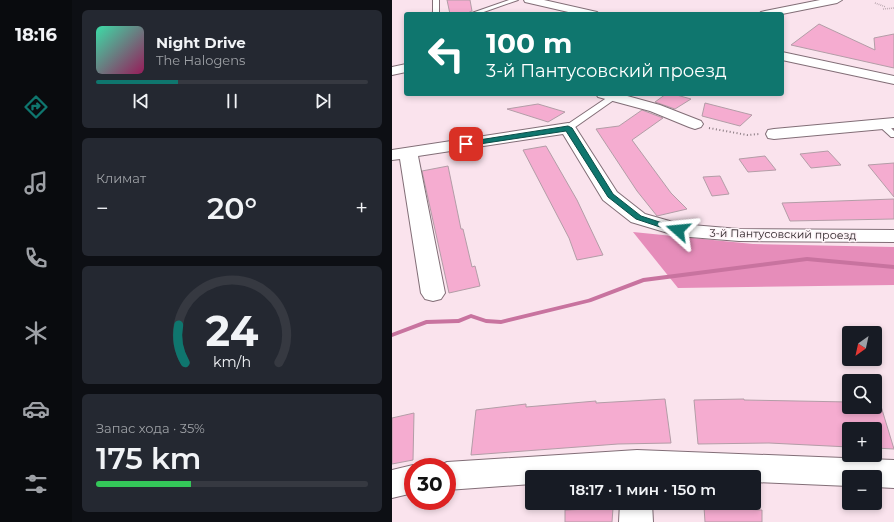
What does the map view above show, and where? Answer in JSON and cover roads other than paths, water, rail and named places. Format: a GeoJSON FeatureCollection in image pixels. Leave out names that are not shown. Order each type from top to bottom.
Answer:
{"type":"FeatureCollection","features":[{"type":"Feature","properties":{"kind":"street"},"geometry":{"type":"LineString","coordinates":[[529,0],[584,12]]}},
{"type":"Feature","properties":{"kind":"street"},"geometry":{"type":"LineString","coordinates":[[775,12],[838,0]]}},
{"type":"Feature","properties":{"kind":"street"},"geometry":{"type":"LineString","coordinates":[[784,56],[894,80]]}},
{"type":"Feature","properties":{"kind":"street"},"geometry":{"type":"LineString","coordinates":[[392,72],[404,69]]}},
{"type":"Feature","properties":{"kind":"street"},"geometry":{"type":"LineString","coordinates":[[608,96],[655,108],[695,124]]}},
{"type":"Feature","properties":{"kind":"street"},"geometry":{"type":"LineString","coordinates":[[774,134],[888,124]]}},
{"type":"Feature","properties":{"kind":"street"},"geometry":{"type":"LineString","coordinates":[[433,293],[400,154],[568,128]]}},
{"type":"Feature","properties":{"kind":"street","name":"3-й Пантусовский проезд"},"geometry":{"type":"LineString","coordinates":[[568,128],[610,196],[638,218],[678,230],[739,235],[894,236]]}},
{"type":"Feature","properties":{"kind":"street"},"geometry":{"type":"LineString","coordinates":[[761,472],[894,474]]}},
{"type":"Feature","properties":{"kind":"street"},"geometry":{"type":"LineString","coordinates":[[456,476],[525,474]]}},
{"type":"Feature","properties":{"kind":"street"},"geometry":{"type":"LineString","coordinates":[[392,484],[404,481]]}},
{"type":"Feature","properties":{"kind":"street"},"geometry":{"type":"LineString","coordinates":[[636,510],[636,522]]}},
{"type":"Feature","properties":{"kind":"lane"},"geometry":{"type":"LineString","coordinates":[[436,0],[436,12]]}},
{"type":"Feature","properties":{"kind":"lane"},"geometry":{"type":"LineString","coordinates":[[478,12],[515,0]]}},
{"type":"Feature","properties":{"kind":"lane"},"geometry":{"type":"LineString","coordinates":[[568,128],[608,96]]}},
{"type":"Feature","properties":{"kind":"lane"},"geometry":{"type":"LineString","coordinates":[[888,124],[894,135]]}},
{"type":"Feature","properties":{"kind":"waterway"},"geometry":{"type":"LineString","coordinates":[[392,335],[426,322],[459,321],[471,316],[486,321],[501,322],[589,301],[643,280],[807,259],[894,267]]}}]}
